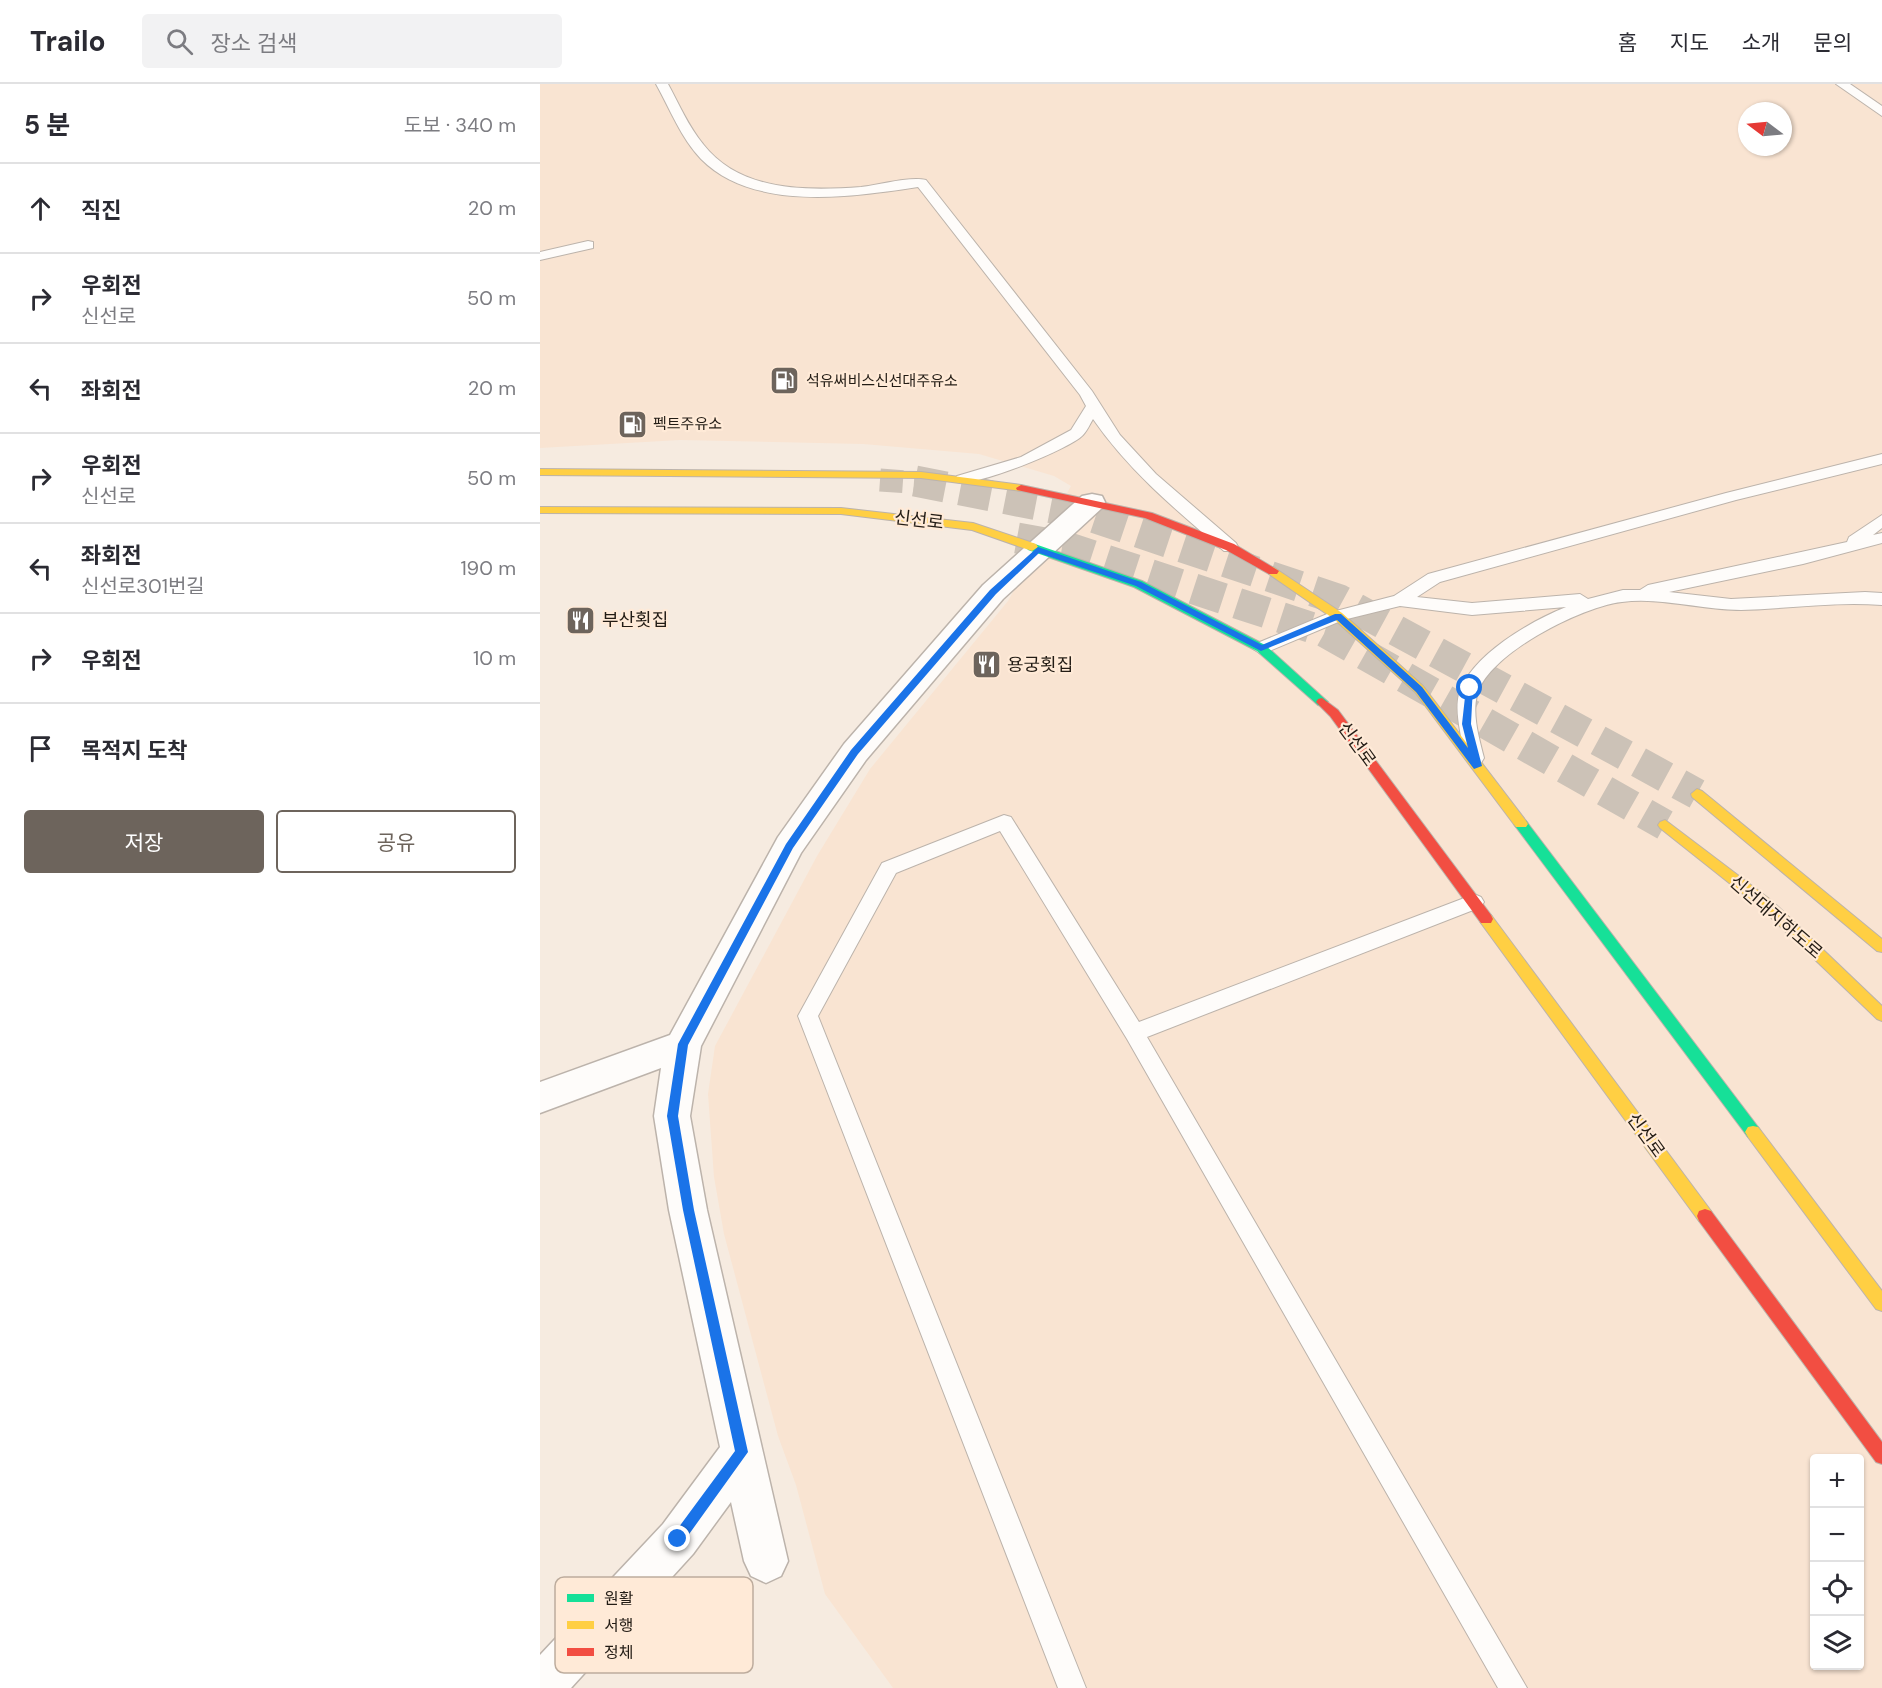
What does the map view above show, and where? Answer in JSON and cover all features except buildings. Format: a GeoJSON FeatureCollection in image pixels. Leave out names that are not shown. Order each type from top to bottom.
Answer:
{"type":"FeatureCollection","features":[{"type":"Feature","properties":{"kind":"main road"},"geometry":{"type":"LineString","coordinates":[[540,472],[921,474],[963,479],[1092,502],[1148,515],[1230,547],[1286,579],[1338,616],[1419,689],[1882,1304]]}},
{"type":"Feature","properties":{"kind":"main road","name":"신선로"},"geometry":{"type":"LineString","coordinates":[[540,510],[841,511],[974,527],[1138,584],[1261,648],[1334,713],[1882,1456]]}},
{"type":"Feature","properties":{"kind":"main road"},"geometry":{"type":"LineString","coordinates":[[1697,794],[1882,947]]}},
{"type":"Feature","properties":{"kind":"main road","name":"신선대지하도로"},"geometry":{"type":"LineString","coordinates":[[1665,825],[1767,905],[1882,1015]]}},
{"type":"Feature","properties":{"kind":"street"},"geometry":{"type":"LineString","coordinates":[[766,1561],[688,1210],[672,1116],[683,1044],[789,846],[855,752],[993,592],[1092,502]]}},
{"type":"Feature","properties":{"kind":"street"},"geometry":{"type":"LineString","coordinates":[[540,1098],[683,1044]]}},
{"type":"Feature","properties":{"kind":"street"},"geometry":{"type":"LineString","coordinates":[[643,1577],[678,1539],[742,1452]]}},
{"type":"Feature","properties":{"kind":"street"},"geometry":{"type":"LineString","coordinates":[[540,1688],[555,1672]]}},
{"type":"Feature","properties":{"kind":"lane"},"geometry":{"type":"LineString","coordinates":[[662,84],[696,143],[714,164],[740,179],[769,188],[825,193],[921,183],[1087,394],[1093,407],[1142,471],[1230,547]]}},
{"type":"Feature","properties":{"kind":"lane"},"geometry":{"type":"LineString","coordinates":[[1842,84],[1882,112]]}},
{"type":"Feature","properties":{"kind":"lane"},"geometry":{"type":"LineString","coordinates":[[540,256],[588,245]]}},
{"type":"Feature","properties":{"kind":"lane"},"geometry":{"type":"LineString","coordinates":[[963,479],[1026,459],[1077,433],[1093,407]]}},
{"type":"Feature","properties":{"kind":"lane"},"geometry":{"type":"LineString","coordinates":[[1261,648],[1338,616],[1400,600],[1434,578],[1732,496],[1882,459]]}},
{"type":"Feature","properties":{"kind":"lane"},"geometry":{"type":"LineString","coordinates":[[1845,548],[1882,520]]}},
{"type":"Feature","properties":{"kind":"lane"},"geometry":{"type":"LineString","coordinates":[[1477,766],[1467,724],[1470,688],[1501,651],[1564,612],[1623,596],[1882,538]]}},
{"type":"Feature","properties":{"kind":"lane"},"geometry":{"type":"LineString","coordinates":[[1845,548],[1882,552]]}},
{"type":"Feature","properties":{"kind":"lane"},"geometry":{"type":"LineString","coordinates":[[1400,600],[1472,609],[1623,596],[1743,604],[1861,596],[1882,599]]}},
{"type":"Feature","properties":{"kind":"lane"},"geometry":{"type":"LineString","coordinates":[[1072,1688],[808,1016],[889,868],[1004,822],[1134,1033],[1513,1688]]}},
{"type":"Feature","properties":{"kind":"lane"},"geometry":{"type":"LineString","coordinates":[[1134,1033],[1474,902]]}},
{"type":"Feature","properties":{"kind":"shaded area"},"geometry":{"type":"Polygon","coordinates":[[[540,84],[1882,84],[1882,1688],[893,1688],[825,1594],[796,1485],[778,1436],[724,1234],[714,1177],[708,1094],[715,1046],[817,856],[870,769],[1008,601],[1071,486],[1054,476],[979,454],[863,444],[680,440],[540,448],[540,84]]]}},
{"type":"Feature","properties":{"kind":"tunnel"},"geometry":{"type":"LineString","coordinates":[[880,480],[922,483]]}},
{"type":"Feature","properties":{"kind":"tunnel"},"geometry":{"type":"LineString","coordinates":[[915,481],[1084,514],[1340,600],[1697,794]]}},
{"type":"Feature","properties":{"kind":"tunnel"},"geometry":{"type":"LineString","coordinates":[[1017,538],[1066,547],[1325,632],[1665,825]]}},
{"type":"Feature","properties":{"kind":"traffic: fast"},"geometry":{"type":"LineString","coordinates":[[1032,547],[1138,584],[1261,648],[1322,702]]}},
{"type":"Feature","properties":{"kind":"traffic: fast"},"geometry":{"type":"LineString","coordinates":[[1521,824],[1753,1132]]}},
{"type":"Feature","properties":{"kind":"traffic: slow"},"geometry":{"type":"LineString","coordinates":[[540,472],[921,475],[1021,488]]}},
{"type":"Feature","properties":{"kind":"traffic: slow"},"geometry":{"type":"LineString","coordinates":[[540,510],[841,511],[973,527],[1032,547]]}},
{"type":"Feature","properties":{"kind":"traffic: slow"},"geometry":{"type":"LineString","coordinates":[[1273,571],[1338,616],[1419,689],[1521,824]]}},
{"type":"Feature","properties":{"kind":"traffic: slow"},"geometry":{"type":"LineString","coordinates":[[1697,794],[1882,947]]}},
{"type":"Feature","properties":{"kind":"traffic: slow"},"geometry":{"type":"LineString","coordinates":[[1665,825],[1767,905],[1882,1015]]}},
{"type":"Feature","properties":{"kind":"traffic: slow"},"geometry":{"type":"LineString","coordinates":[[1486,919],[1705,1216]]}},
{"type":"Feature","properties":{"kind":"traffic: slow"},"geometry":{"type":"LineString","coordinates":[[1753,1132],[1882,1304]]}},
{"type":"Feature","properties":{"kind":"traffic: jam"},"geometry":{"type":"LineString","coordinates":[[1021,488],[1148,515],[1230,547],[1273,571]]}},
{"type":"Feature","properties":{"kind":"traffic: jam"},"geometry":{"type":"LineString","coordinates":[[1322,702],[1334,713],[1486,919]]}},
{"type":"Feature","properties":{"kind":"traffic: jam"},"geometry":{"type":"LineString","coordinates":[[1705,1216],[1882,1456]]}},
{"type":"Feature","properties":{"kind":"place","name":"석유써비스신선대주유소"},"geometry":{"type":"Point","coordinates":[785,381]}},
{"type":"Feature","properties":{"kind":"place","name":"펙트주유소"},"geometry":{"type":"Point","coordinates":[632,424]}},
{"type":"Feature","properties":{"kind":"place","name":"부산횟집"},"geometry":{"type":"Point","coordinates":[581,620]}},
{"type":"Feature","properties":{"kind":"place","name":"용궁횟집"},"geometry":{"type":"Point","coordinates":[986,665]}},
{"type":"Feature","properties":{"kind":"route"},"geometry":{"type":"LineString","coordinates":[[678,1539],[742,1452],[688,1210],[672,1116],[683,1044],[789,846],[855,752],[993,592],[1038,550],[1138,584],[1261,648],[1338,616],[1419,689],[1477,766],[1467,724],[1470,688]]}}]}
